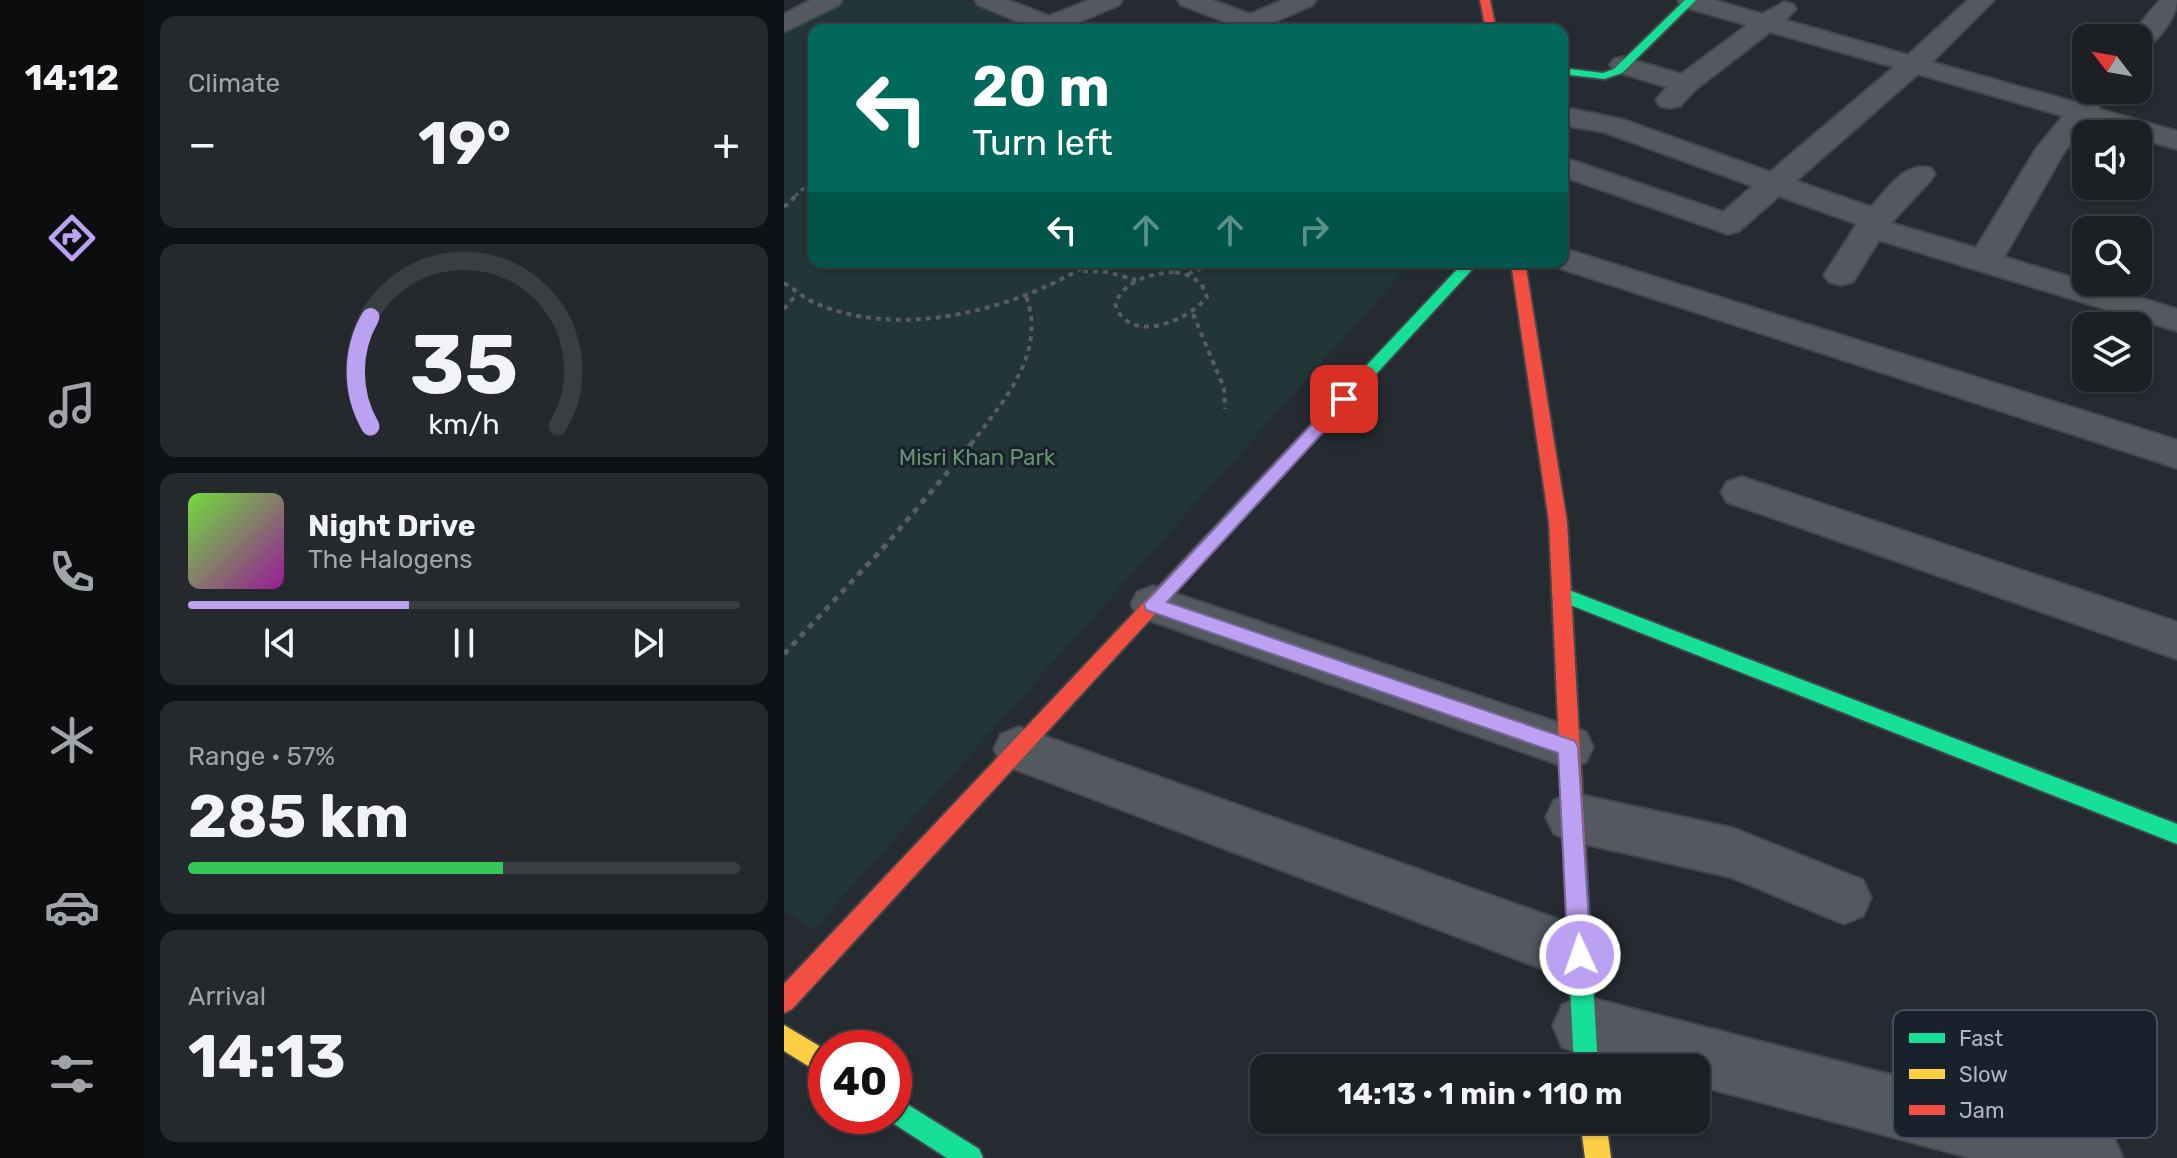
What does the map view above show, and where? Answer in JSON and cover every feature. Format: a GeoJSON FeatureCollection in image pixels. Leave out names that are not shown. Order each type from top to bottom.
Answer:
{"type":"FeatureCollection","features":[{"type":"Feature","properties":{"kind":"street"},"geometry":{"type":"LineString","coordinates":[[784,24],[830,0]]}},
{"type":"Feature","properties":{"kind":"street"},"geometry":{"type":"LineString","coordinates":[[987,0],[1045,24]]}},
{"type":"Feature","properties":{"kind":"street"},"geometry":{"type":"LineString","coordinates":[[1063,24],[1110,0]]}},
{"type":"Feature","properties":{"kind":"street"},"geometry":{"type":"LineString","coordinates":[[1190,0],[1241,24]]}},
{"type":"Feature","properties":{"kind":"street"},"geometry":{"type":"LineString","coordinates":[[1258,24],[1304,0]]}},
{"type":"Feature","properties":{"kind":"street"},"geometry":{"type":"LineString","coordinates":[[1485,0],[1490,24]]}},
{"type":"Feature","properties":{"kind":"street"},"geometry":{"type":"LineString","coordinates":[[1573,118],[1690,0],[1914,64],[2072,97]]}},
{"type":"Feature","properties":{"kind":"street"},"geometry":{"type":"LineString","coordinates":[[1568,72],[1604,76],[1621,68],[1678,92],[1796,0]]}},
{"type":"Feature","properties":{"kind":"street"},"geometry":{"type":"LineString","coordinates":[[1568,168],[1728,224],[1914,64],[1982,0]]}},
{"type":"Feature","properties":{"kind":"street"},"geometry":{"type":"LineString","coordinates":[[2152,26],[2173,0]]}},
{"type":"Feature","properties":{"kind":"street"},"geometry":{"type":"LineString","coordinates":[[1984,262],[2051,149],[2088,104]]}},
{"type":"Feature","properties":{"kind":"street"},"geometry":{"type":"LineString","coordinates":[[2098,104],[2177,140]]}},
{"type":"Feature","properties":{"kind":"street"},"geometry":{"type":"LineString","coordinates":[[1573,118],[1611,125],[1984,262],[2177,320]]}},
{"type":"Feature","properties":{"kind":"street"},"geometry":{"type":"LineString","coordinates":[[1841,275],[1874,224],[1920,174]]}},
{"type":"Feature","properties":{"kind":"street"},"geometry":{"type":"LineString","coordinates":[[1568,260],[2177,454]]}},
{"type":"Feature","properties":{"kind":"street"},"geometry":{"type":"LineString","coordinates":[[784,1001],[1466,268]]}},
{"type":"Feature","properties":{"kind":"street"},"geometry":{"type":"LineString","coordinates":[[1519,268],[1558,522],[1584,1047],[1893,1115]]}},
{"type":"Feature","properties":{"kind":"street"},"geometry":{"type":"LineString","coordinates":[[1742,492],[2177,641]]}},
{"type":"Feature","properties":{"kind":"street"},"geometry":{"type":"LineString","coordinates":[[1561,594],[2177,834]]}},
{"type":"Feature","properties":{"kind":"street"},"geometry":{"type":"LineString","coordinates":[[1153,604],[1568,747]]}},
{"type":"Feature","properties":{"kind":"street"},"geometry":{"type":"LineString","coordinates":[[1019,749],[1580,955]]}},
{"type":"Feature","properties":{"kind":"street"},"geometry":{"type":"LineString","coordinates":[[1572,817],[1733,853],[1844,898]]}},
{"type":"Feature","properties":{"kind":"street"},"geometry":{"type":"LineString","coordinates":[[784,1037],[808,1053]]}},
{"type":"Feature","properties":{"kind":"street"},"geometry":{"type":"LineString","coordinates":[[912,1121],[970,1158]]}},
{"type":"Feature","properties":{"kind":"street"},"geometry":{"type":"LineString","coordinates":[[1595,1134],[1598,1158]]}},
{"type":"Feature","properties":{"kind":"street"},"geometry":{"type":"LineString","coordinates":[[2000,1138],[2091,1158]]}},
{"type":"Feature","properties":{"kind":"path"},"geometry":{"type":"LineString","coordinates":[[784,207],[808,185]]}},
{"type":"Feature","properties":{"kind":"path"},"geometry":{"type":"LineString","coordinates":[[784,283],[822,307],[855,315],[910,318],[968,312],[1026,296],[1084,268]]}},
{"type":"Feature","properties":{"kind":"path"},"geometry":{"type":"LineString","coordinates":[[1187,274],[1202,268]]}},
{"type":"Feature","properties":{"kind":"path"},"geometry":{"type":"LineString","coordinates":[[1078,272],[1107,272],[1136,280]]}},
{"type":"Feature","properties":{"kind":"path"},"geometry":{"type":"LineString","coordinates":[[1162,273],[1187,274],[1199,280],[1207,297],[1193,314],[1164,325],[1134,324],[1124,318],[1115,303],[1125,287],[1136,280],[1162,273]]}},
{"type":"Feature","properties":{"kind":"path"},"geometry":{"type":"LineString","coordinates":[[784,309],[797,294]]}},
{"type":"Feature","properties":{"kind":"path"},"geometry":{"type":"LineString","coordinates":[[784,654],[879,552],[957,461],[1000,403],[1023,364],[1034,334],[1032,311],[1026,296]]}},
{"type":"Feature","properties":{"kind":"path"},"geometry":{"type":"LineString","coordinates":[[1193,314],[1224,388],[1225,409]]}},
{"type":"Feature","properties":{"kind":"green space","name":"Misri Khan Park"},"geometry":{"type":"Polygon","coordinates":[[[847,0],[964,0],[1018,24],[808,24],[808,268],[1407,268],[813,930],[784,911],[784,31],[819,11],[847,0]]]}},
{"type":"Feature","properties":{"kind":"traffic: fast"},"geometry":{"type":"LineString","coordinates":[[1568,72],[1604,76],[1618,71],[1691,0]]}},
{"type":"Feature","properties":{"kind":"traffic: fast"},"geometry":{"type":"LineString","coordinates":[[1186,569],[1466,268]]}},
{"type":"Feature","properties":{"kind":"traffic: fast"},"geometry":{"type":"LineString","coordinates":[[1561,594],[2177,834]]}},
{"type":"Feature","properties":{"kind":"traffic: fast"},"geometry":{"type":"LineString","coordinates":[[1576,877],[1585,1054]]}},
{"type":"Feature","properties":{"kind":"traffic: fast"},"geometry":{"type":"LineString","coordinates":[[912,1121],[970,1158]]}},
{"type":"Feature","properties":{"kind":"traffic: slow"},"geometry":{"type":"LineString","coordinates":[[784,1037],[808,1053]]}},
{"type":"Feature","properties":{"kind":"traffic: slow"},"geometry":{"type":"LineString","coordinates":[[1595,1134],[1598,1158]]}},
{"type":"Feature","properties":{"kind":"traffic: jam"},"geometry":{"type":"LineString","coordinates":[[1485,0],[1490,24]]}},
{"type":"Feature","properties":{"kind":"traffic: jam"},"geometry":{"type":"LineString","coordinates":[[1519,268],[1558,522],[1576,877]]}},
{"type":"Feature","properties":{"kind":"traffic: jam"},"geometry":{"type":"LineString","coordinates":[[784,1001],[1186,569]]}},
{"type":"Feature","properties":{"kind":"route"},"geometry":{"type":"LineString","coordinates":[[1344,399],[1153,604],[1568,747],[1580,955]]}}]}
